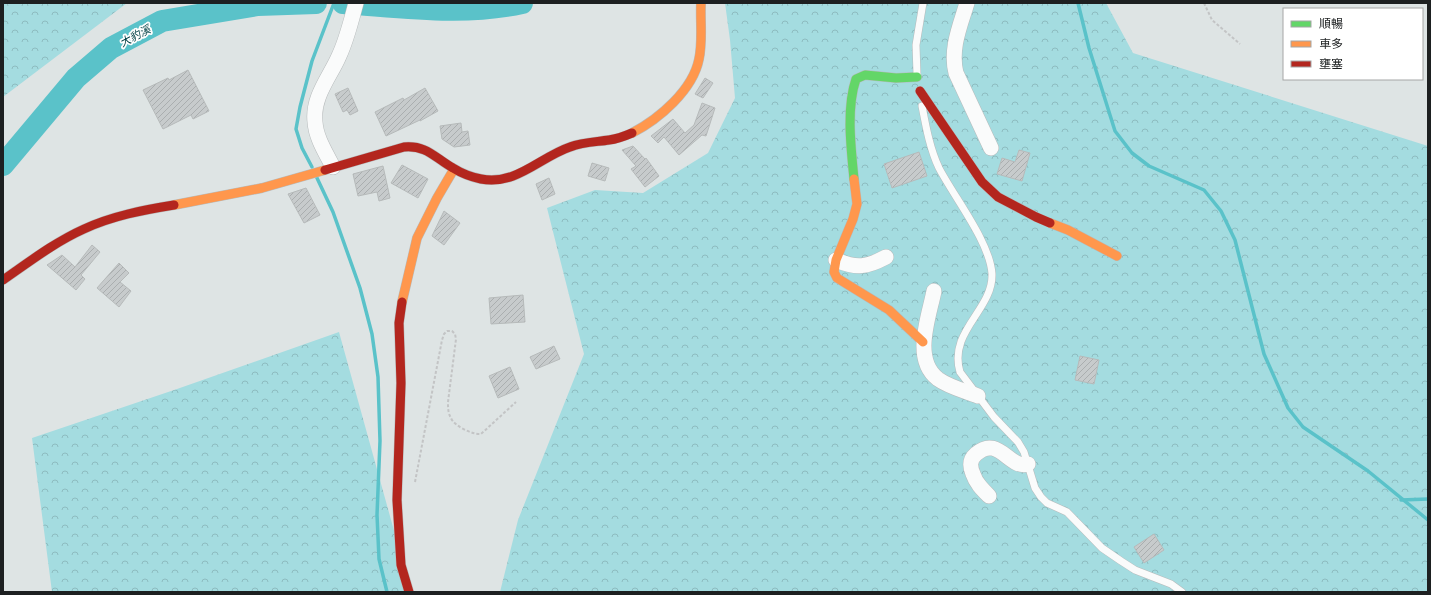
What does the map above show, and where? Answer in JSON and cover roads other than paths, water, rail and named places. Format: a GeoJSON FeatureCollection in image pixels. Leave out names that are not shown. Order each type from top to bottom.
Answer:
{"type":"FeatureCollection","features":[{"type":"Feature","properties":{"kind":"street"},"geometry":{"type":"LineString","coordinates":[[327,169],[315,122],[316,102],[339,57],[347,37],[356,3]]}},
{"type":"Feature","properties":{"kind":"street"},"geometry":{"type":"LineString","coordinates":[[3,280],[53,246],[84,229],[116,217],[262,188],[412,146],[419,147],[427,151],[454,169],[474,177],[490,180],[503,180],[519,174],[570,147],[584,143],[621,138],[646,126],[676,100],[690,81],[697,65],[700,43],[701,3]]}},
{"type":"Feature","properties":{"kind":"street"},"geometry":{"type":"LineString","coordinates":[[967,3],[957,34],[953,64],[991,148]]}},
{"type":"Feature","properties":{"kind":"street"},"geometry":{"type":"LineString","coordinates":[[917,77],[896,78],[865,75],[856,79],[853,84],[850,139],[857,204],[853,219],[836,260],[834,272],[837,278],[889,310],[923,342]]}},
{"type":"Feature","properties":{"kind":"street"},"geometry":{"type":"LineString","coordinates":[[920,92],[982,182],[998,197],[1068,230],[1117,256]]}},
{"type":"Feature","properties":{"kind":"street"},"geometry":{"type":"LineString","coordinates":[[409,592],[401,565],[397,500],[401,383],[399,323],[401,305],[417,238],[437,198],[454,169]]}},
{"type":"Feature","properties":{"kind":"street"},"geometry":{"type":"LineString","coordinates":[[836,260],[857,266],[875,263],[886,257]]}},
{"type":"Feature","properties":{"kind":"street"},"geometry":{"type":"LineString","coordinates":[[934,291],[923,342],[924,351],[931,371],[937,378],[947,384],[978,396]]}},
{"type":"Feature","properties":{"kind":"street"},"geometry":{"type":"LineString","coordinates":[[989,496],[976,482],[970,468],[974,456],[984,448],[990,448],[999,451],[1023,466],[1028,464]]}},
{"type":"Feature","properties":{"kind":"lane"},"geometry":{"type":"LineString","coordinates":[[923,3],[916,45],[917,77],[927,132],[939,167],[984,246],[990,263],[991,283],[987,298],[965,331],[958,353],[960,372],[1004,428],[1018,442],[1024,452],[1036,488],[1041,497],[1047,503],[1067,512],[1102,548],[1121,561],[1135,570],[1171,584],[1182,592]]}},
{"type":"Feature","properties":{"kind":"waterway","name":"大豹溪"},"geometry":{"type":"LineString","coordinates":[[3,165],[76,78],[111,48],[162,21],[258,5],[316,3]]}},
{"type":"Feature","properties":{"kind":"waterway"},"geometry":{"type":"LineString","coordinates":[[312,167],[302,148],[296,129],[312,61],[334,3]]}},
{"type":"Feature","properties":{"kind":"waterway","name":"大豹溪"},"geometry":{"type":"LineString","coordinates":[[343,3],[455,10],[500,7],[522,3]]}},
{"type":"Feature","properties":{"kind":"waterway"},"geometry":{"type":"LineString","coordinates":[[1078,3],[1089,48],[1115,131],[1132,153],[1149,166],[1204,190],[1221,211],[1235,240],[1264,354],[1288,408],[1303,427],[1368,471],[1428,520]]}},
{"type":"Feature","properties":{"kind":"waterway"},"geometry":{"type":"LineString","coordinates":[[317,178],[333,212],[360,288],[372,334],[378,377],[380,441],[377,515],[379,559],[387,592]]}},
{"type":"Feature","properties":{"kind":"waterway"},"geometry":{"type":"LineString","coordinates":[[1401,500],[1428,499]]}}]}
